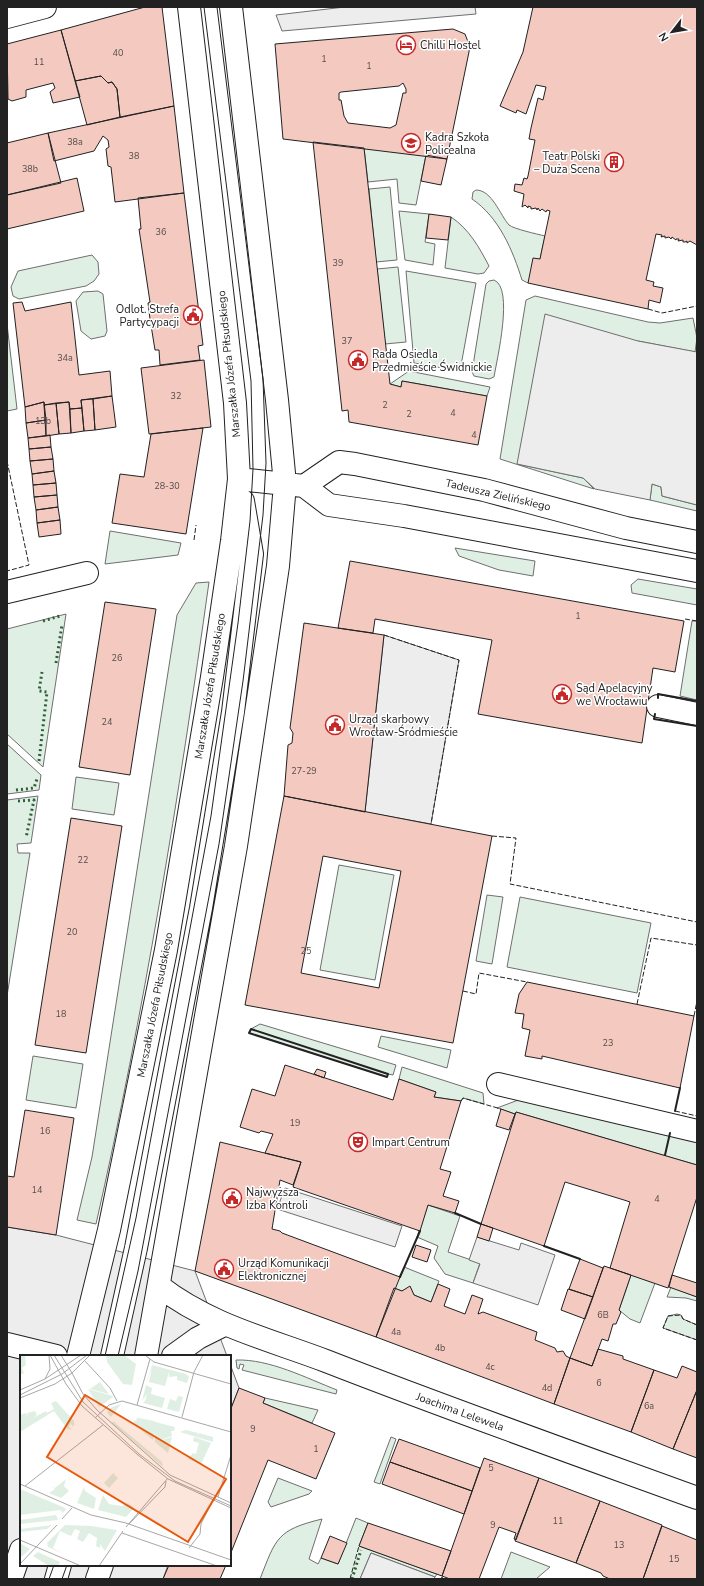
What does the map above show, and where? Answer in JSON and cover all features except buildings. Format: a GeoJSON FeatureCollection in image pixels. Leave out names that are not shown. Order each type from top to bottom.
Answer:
{"type":"FeatureCollection","features":[{"type":"Feature","properties":{"kind":"street"},"geometry":{"type":"LineString","coordinates":[[7,17],[45,7]]}},
{"type":"Feature","properties":{"kind":"street","name":"Marszałka Józefa Piłsudskiego"},"geometry":{"type":"LineString","coordinates":[[78,1355],[109,1230],[166,950],[212,677],[232,541],[239,479],[235,403],[189,7]]}},
{"type":"Feature","properties":{"kind":"street"},"geometry":{"type":"LineString","coordinates":[[146,1355],[236,846],[278,566],[294,485],[277,400],[231,7]]}},
{"type":"Feature","properties":{"kind":"street","name":"Tadeusza Zielińskiego"},"geometry":{"type":"LineString","coordinates":[[294,485],[339,462],[356,464],[484,490],[626,528],[697,542]]}},
{"type":"Feature","properties":{"kind":"street"},"geometry":{"type":"LineString","coordinates":[[112,1355],[136,1248],[201,908],[233,712],[252,554],[239,479],[294,485],[329,505],[404,516],[697,571]]}},
{"type":"Feature","properties":{"kind":"street"},"geometry":{"type":"LineString","coordinates":[[548,543],[660,534]]}},
{"type":"Feature","properties":{"kind":"street"},"geometry":{"type":"LineString","coordinates":[[7,592],[87,573]]}},
{"type":"Feature","properties":{"kind":"street"},"geometry":{"type":"LineString","coordinates":[[658,706],[697,714]]}},
{"type":"Feature","properties":{"kind":"street"},"geometry":{"type":"LineString","coordinates":[[498,1084],[697,1131]]}},
{"type":"Feature","properties":{"kind":"street","name":"Joachima Lelewela"},"geometry":{"type":"LineString","coordinates":[[159,1286],[181,1302],[224,1325],[286,1346],[697,1498]]}},
{"type":"Feature","properties":{"kind":"street"},"geometry":{"type":"LineString","coordinates":[[174,1355],[198,1338],[224,1325]]}},
{"type":"Feature","properties":{"kind":"street"},"geometry":{"type":"LineString","coordinates":[[7,1344],[52,1355]]}},
{"type":"Feature","properties":{"kind":"street"},"geometry":{"type":"LineString","coordinates":[[11,1579],[20,1553]]}},
{"type":"Feature","properties":{"kind":"street"},"geometry":{"type":"LineString","coordinates":[[56,1579],[60,1566]]}},
{"type":"Feature","properties":{"kind":"street"},"geometry":{"type":"LineString","coordinates":[[97,1579],[102,1566]]}},
{"type":"Feature","properties":{"kind":"green space"},"geometry":{"type":"Polygon","coordinates":[[[364,148],[426,155],[416,205],[399,203],[397,179],[368,182],[364,148]]]}},
{"type":"Feature","properties":{"kind":"green space"},"geometry":{"type":"Polygon","coordinates":[[[390,187],[397,260],[376,262],[369,189],[390,187]]]}},
{"type":"Feature","properties":{"kind":"green space"},"geometry":{"type":"Polygon","coordinates":[[[476,190],[482,191],[491,198],[506,221],[512,227],[545,236],[540,259],[528,283],[522,280],[504,235],[482,206],[472,199],[473,192],[476,190]]]}},
{"type":"Feature","properties":{"kind":"green space"},"geometry":{"type":"Polygon","coordinates":[[[399,211],[429,214],[425,242],[435,244],[433,265],[405,260],[399,211]]]}},
{"type":"Feature","properties":{"kind":"green space"},"geometry":{"type":"Polygon","coordinates":[[[451,217],[463,227],[481,252],[489,266],[484,273],[478,274],[445,268],[451,217]]]}},
{"type":"Feature","properties":{"kind":"green space"},"geometry":{"type":"Polygon","coordinates":[[[92,255],[98,262],[99,274],[94,281],[86,286],[19,299],[13,296],[11,287],[18,271],[92,255]]]}},
{"type":"Feature","properties":{"kind":"green space"},"geometry":{"type":"Polygon","coordinates":[[[398,267],[406,342],[385,344],[377,269],[398,267]]]}},
{"type":"Feature","properties":{"kind":"green space"},"geometry":{"type":"Polygon","coordinates":[[[406,271],[476,283],[460,371],[414,363],[406,271]]]}},
{"type":"Feature","properties":{"kind":"green space"},"geometry":{"type":"Polygon","coordinates":[[[494,280],[500,286],[503,296],[504,309],[501,341],[494,377],[489,379],[474,376],[472,372],[486,284],[489,281],[494,280]]]}},
{"type":"Feature","properties":{"kind":"green space"},"geometry":{"type":"Polygon","coordinates":[[[98,291],[103,294],[107,331],[105,336],[91,339],[81,331],[76,301],[83,292],[98,291]]]}},
{"type":"Feature","properties":{"kind":"green space"},"geometry":{"type":"Polygon","coordinates":[[[535,296],[648,322],[660,323],[693,318],[697,338],[695,352],[638,341],[517,464],[583,478],[594,489],[500,459],[526,300],[535,296]]]}},
{"type":"Feature","properties":{"kind":"green space"},"geometry":{"type":"Polygon","coordinates":[[[7,324],[17,409],[7,411],[7,324]]]}},
{"type":"Feature","properties":{"kind":"green space"},"geometry":{"type":"Polygon","coordinates":[[[409,371],[490,387],[487,396],[402,381],[401,387],[390,384],[409,371]]]}},
{"type":"Feature","properties":{"kind":"green space"},"geometry":{"type":"Polygon","coordinates":[[[652,484],[661,487],[662,496],[697,505],[697,511],[650,500],[652,484]]]}},
{"type":"Feature","properties":{"kind":"green space"},"geometry":{"type":"Polygon","coordinates":[[[110,531],[181,543],[178,555],[105,564],[110,531]]]}},
{"type":"Feature","properties":{"kind":"green space"},"geometry":{"type":"Polygon","coordinates":[[[455,548],[535,561],[533,576],[499,570],[459,556],[455,548]]]}},
{"type":"Feature","properties":{"kind":"green space"},"geometry":{"type":"Polygon","coordinates":[[[638,579],[697,589],[697,605],[632,593],[631,585],[638,579]]]}},
{"type":"Feature","properties":{"kind":"green space"},"geometry":{"type":"Polygon","coordinates":[[[209,582],[173,824],[145,984],[130,1064],[96,1224],[77,1220],[92,1157],[177,615],[196,583],[209,582]]]}},
{"type":"Feature","properties":{"kind":"green space"},"geometry":{"type":"Polygon","coordinates":[[[66,614],[43,767],[7,734],[7,629],[66,614]]]}},
{"type":"Feature","properties":{"kind":"green space"},"geometry":{"type":"Polygon","coordinates":[[[692,621],[697,621],[697,700],[680,696],[692,621]]]}},
{"type":"Feature","properties":{"kind":"green space"},"geometry":{"type":"Polygon","coordinates":[[[7,744],[41,775],[39,790],[7,794],[7,744]]]}},
{"type":"Feature","properties":{"kind":"green space"},"geometry":{"type":"Polygon","coordinates":[[[76,777],[119,783],[114,815],[72,809],[76,777]]]}},
{"type":"Feature","properties":{"kind":"green space"},"geometry":{"type":"Polygon","coordinates":[[[38,796],[31,843],[17,844],[18,853],[30,853],[7,996],[7,800],[38,796]]]}},
{"type":"Feature","properties":{"kind":"green space"},"geometry":{"type":"Polygon","coordinates":[[[339,865],[394,875],[375,980],[320,970],[339,865]]]}},
{"type":"Feature","properties":{"kind":"green space"},"geometry":{"type":"Polygon","coordinates":[[[487,895],[503,897],[492,964],[476,961],[487,895]]]}},
{"type":"Feature","properties":{"kind":"green space"},"geometry":{"type":"Polygon","coordinates":[[[520,897],[651,923],[637,993],[507,967],[520,897]]]}},
{"type":"Feature","properties":{"kind":"green space"},"geometry":{"type":"Polygon","coordinates":[[[260,1024],[396,1065],[393,1075],[388,1074],[387,1077],[249,1033],[251,1029],[260,1024]]]}},
{"type":"Feature","properties":{"kind":"green space"},"geometry":{"type":"Polygon","coordinates":[[[381,1036],[451,1050],[447,1068],[378,1047],[381,1036]]]}},
{"type":"Feature","properties":{"kind":"green space"},"geometry":{"type":"Polygon","coordinates":[[[33,1056],[83,1064],[76,1108],[26,1100],[33,1056]]]}},
{"type":"Feature","properties":{"kind":"green space"},"geometry":{"type":"Polygon","coordinates":[[[402,1067],[483,1093],[484,1104],[463,1098],[461,1101],[434,1097],[436,1092],[399,1079],[402,1067]]]}},
{"type":"Feature","properties":{"kind":"green space"},"geometry":{"type":"Polygon","coordinates":[[[521,1099],[697,1141],[697,1165],[516,1112],[515,1114],[497,1108],[521,1099]]]}},
{"type":"Feature","properties":{"kind":"green space"},"geometry":{"type":"Polygon","coordinates":[[[428,1205],[460,1216],[448,1252],[480,1263],[473,1283],[445,1274],[434,1258],[438,1246],[417,1237],[428,1205]]]}},
{"type":"Feature","properties":{"kind":"green space"},"geometry":{"type":"Polygon","coordinates":[[[404,1267],[439,1281],[431,1302],[414,1295],[410,1287],[402,1291],[394,1288],[404,1267]]]}},
{"type":"Feature","properties":{"kind":"green space"},"geometry":{"type":"Polygon","coordinates":[[[631,1275],[655,1283],[640,1323],[630,1319],[619,1310],[631,1275]]]}},
{"type":"Feature","properties":{"kind":"green space"},"geometry":{"type":"Polygon","coordinates":[[[671,1287],[697,1297],[697,1301],[686,1298],[667,1297],[671,1287]]]}},
{"type":"Feature","properties":{"kind":"green space"},"geometry":{"type":"Polygon","coordinates":[[[677,1314],[681,1315],[683,1319],[697,1325],[697,1340],[663,1328],[668,1316],[677,1314]]]}},
{"type":"Feature","properties":{"kind":"green space"},"geometry":{"type":"Polygon","coordinates":[[[236,1360],[262,1363],[288,1370],[337,1390],[336,1394],[242,1370],[244,1365],[240,1364],[239,1369],[237,1368],[236,1360]]]}},
{"type":"Feature","properties":{"kind":"green space"},"geometry":{"type":"Polygon","coordinates":[[[265,1398],[318,1410],[312,1423],[263,1403],[265,1398]]]}},
{"type":"Feature","properties":{"kind":"green space"},"geometry":{"type":"Polygon","coordinates":[[[391,1437],[396,1439],[380,1484],[374,1482],[391,1437]]]}},
{"type":"Feature","properties":{"kind":"green space"},"geometry":{"type":"Polygon","coordinates":[[[278,1478],[312,1491],[309,1494],[271,1507],[268,1502],[278,1478]]]}},
{"type":"Feature","properties":{"kind":"green space"},"geometry":{"type":"Polygon","coordinates":[[[356,1518],[368,1523],[359,1546],[437,1574],[435,1577],[371,1553],[360,1579],[260,1579],[270,1554],[280,1538],[296,1527],[322,1519],[309,1559],[318,1564],[321,1558],[338,1564],[356,1518]]]}},
{"type":"Feature","properties":{"kind":"green space"},"geometry":{"type":"Polygon","coordinates":[[[511,1552],[550,1567],[536,1579],[501,1579],[511,1552]]]}},
{"type":"Feature","properties":{"kind":"shaded area"},"geometry":{"type":"Polygon","coordinates":[[[345,7],[475,7],[476,14],[282,31],[276,15],[345,7]]]}},
{"type":"Feature","properties":{"kind":"shaded area"},"geometry":{"type":"Polygon","coordinates":[[[545,314],[638,341],[697,352],[697,505],[662,496],[661,487],[652,484],[650,500],[595,489],[583,478],[517,464],[545,314]]]}},
{"type":"Feature","properties":{"kind":"shaded area"},"geometry":{"type":"Polygon","coordinates":[[[384,635],[459,660],[431,824],[365,812],[384,635]]]}},
{"type":"Feature","properties":{"kind":"shaded area"},"geometry":{"type":"Polygon","coordinates":[[[285,1188],[402,1226],[395,1247],[277,1209],[285,1188]]]}},
{"type":"Feature","properties":{"kind":"shaded area"},"geometry":{"type":"Polygon","coordinates":[[[7,1227],[56,1235],[195,1271],[227,1355],[20,1355],[20,1566],[168,1566],[163,1579],[7,1579],[7,1227]]]}},
{"type":"Feature","properties":{"kind":"shaded area"},"geometry":{"type":"Polygon","coordinates":[[[477,1237],[519,1250],[521,1243],[555,1255],[538,1305],[473,1283],[480,1264],[469,1260],[477,1237]]]}},
{"type":"Feature","properties":{"kind":"shaded area"},"geometry":{"type":"Polygon","coordinates":[[[231,1367],[239,1388],[231,1408],[231,1367]]]}},
{"type":"Feature","properties":{"kind":"shaded area"},"geometry":{"type":"Polygon","coordinates":[[[371,1553],[435,1577],[434,1579],[360,1579],[371,1553]]]}},
{"type":"Feature","properties":{"kind":"tram line"},"geometry":{"type":"LineString","coordinates":[[105,1355],[136,1218],[211,816],[238,623],[250,521],[253,469],[251,381],[204,7]]}},
{"type":"Feature","properties":{"kind":"tram line"},"geometry":{"type":"LineString","coordinates":[[118,1355],[138,1271],[219,844],[243,681],[263,515],[266,463],[263,379],[217,7]]}},
{"type":"Feature","properties":{"kind":"tram line"},"geometry":{"type":"LineString","coordinates":[[49,1579],[54,1566]]}},
{"type":"Feature","properties":{"kind":"tram line"},"geometry":{"type":"LineString","coordinates":[[62,1579],[67,1566]]}},
{"type":"Feature","properties":{"kind":"hedge"},"geometry":{"type":"LineString","coordinates":[[43,621],[60,616]]}},
{"type":"Feature","properties":{"kind":"hedge"},"geometry":{"type":"LineString","coordinates":[[56,663],[62,625]]}},
{"type":"Feature","properties":{"kind":"hedge"},"geometry":{"type":"LineString","coordinates":[[39,761],[47,692],[39,691],[42,672]]}},
{"type":"Feature","properties":{"kind":"hedge"},"geometry":{"type":"LineString","coordinates":[[16,790],[34,788],[37,779]]}},
{"type":"Feature","properties":{"kind":"hedge"},"geometry":{"type":"LineString","coordinates":[[18,801],[34,800],[26,838]]}},
{"type":"Feature","properties":{"kind":"hedge"},"geometry":{"type":"LineString","coordinates":[[352,1579],[361,1550]]}},
{"type":"Feature","properties":{"kind":"fence"},"geometry":{"type":"LineString","coordinates":[[648,309],[662,313],[697,306]]}},
{"type":"Feature","properties":{"kind":"fence"},"geometry":{"type":"LineString","coordinates":[[7,461],[29,565],[7,571]]}},
{"type":"Feature","properties":{"kind":"fence"},"geometry":{"type":"LineString","coordinates":[[194,540],[196,525]]}},
{"type":"Feature","properties":{"kind":"fence"},"geometry":{"type":"LineString","coordinates":[[685,619],[697,621]]}},
{"type":"Feature","properties":{"kind":"fence"},"geometry":{"type":"LineString","coordinates":[[384,635],[459,660],[431,824]]}},
{"type":"Feature","properties":{"kind":"fence"},"geometry":{"type":"LineString","coordinates":[[492,836],[516,838],[510,884],[697,922]]}},
{"type":"Feature","properties":{"kind":"fence"},"geometry":{"type":"LineString","coordinates":[[637,1004],[651,938],[697,945]]}},
{"type":"Feature","properties":{"kind":"fence"},"geometry":{"type":"LineString","coordinates":[[463,991],[476,994],[479,973],[527,982]]}},
{"type":"Feature","properties":{"kind":"fence"},"geometry":{"type":"LineString","coordinates":[[694,1016],[697,1001]]}},
{"type":"Feature","properties":{"kind":"fence"},"geometry":{"type":"LineString","coordinates":[[461,1101],[463,1098],[501,1109]]}},
{"type":"Feature","properties":{"kind":"fence"},"geometry":{"type":"LineString","coordinates":[[675,1111],[697,1116]]}},
{"type":"Feature","properties":{"kind":"fence"},"geometry":{"type":"LineString","coordinates":[[697,1325],[683,1319],[681,1315],[668,1316],[663,1328],[697,1340]]}},
{"type":"Feature","properties":{"kind":"fence"},"geometry":{"type":"LineString","coordinates":[[350,1579],[359,1546]]}},
{"type":"Feature","properties":{"kind":"wall"},"geometry":{"type":"LineString","coordinates":[[658,698],[658,694],[697,701]]}},
{"type":"Feature","properties":{"kind":"wall"},"geometry":{"type":"LineString","coordinates":[[655,714],[654,719],[697,726]]}},
{"type":"Feature","properties":{"kind":"wall"},"geometry":{"type":"LineString","coordinates":[[251,1029],[388,1074],[387,1077],[249,1033],[251,1029]]}},
{"type":"Feature","properties":{"kind":"wall"},"geometry":{"type":"LineString","coordinates":[[675,1111],[680,1088]]}},
{"type":"Feature","properties":{"kind":"wall"},"geometry":{"type":"LineString","coordinates":[[665,1155],[670,1133]]}},
{"type":"Feature","properties":{"kind":"wall"},"geometry":{"type":"LineString","coordinates":[[455,1213],[481,1224]]}},
{"type":"Feature","properties":{"kind":"wall"},"geometry":{"type":"LineString","coordinates":[[400,1277],[420,1231]]}},
{"type":"Feature","properties":{"kind":"wall"},"geometry":{"type":"LineString","coordinates":[[544,1246],[580,1259]]}},
{"type":"Feature","properties":{"kind":"place","name":"Chilli Hostel"},"geometry":{"type":"Point","coordinates":[406,45]}},
{"type":"Feature","properties":{"kind":"place","name":"Kadra Szkoła Policealna"},"geometry":{"type":"Point","coordinates":[411,143]}},
{"type":"Feature","properties":{"kind":"place","name":"Teatr Polski – Duża Scena"},"geometry":{"type":"Point","coordinates":[614,162]}},
{"type":"Feature","properties":{"kind":"place","name":"Odlot. Strefa Partycypacji"},"geometry":{"type":"Point","coordinates":[193,315]}},
{"type":"Feature","properties":{"kind":"place","name":"Rada Osiedla Przedmieście Świdnickie"},"geometry":{"type":"Point","coordinates":[358,360]}},
{"type":"Feature","properties":{"kind":"place","name":"Sąd Apelacyjny we Wrocławiu"},"geometry":{"type":"Point","coordinates":[562,694]}},
{"type":"Feature","properties":{"kind":"place","name":"Urząd skarbowy Wrocław-Śródmieście"},"geometry":{"type":"Point","coordinates":[335,725]}},
{"type":"Feature","properties":{"kind":"place","name":"Impart Centrum"},"geometry":{"type":"Point","coordinates":[358,1142]}},
{"type":"Feature","properties":{"kind":"place","name":"Najwyższa Izba Kontroli"},"geometry":{"type":"Point","coordinates":[232,1198]}},
{"type":"Feature","properties":{"kind":"place","name":"Urząd Komunikacji Elektronicznej"},"geometry":{"type":"Point","coordinates":[224,1269]}}]}
